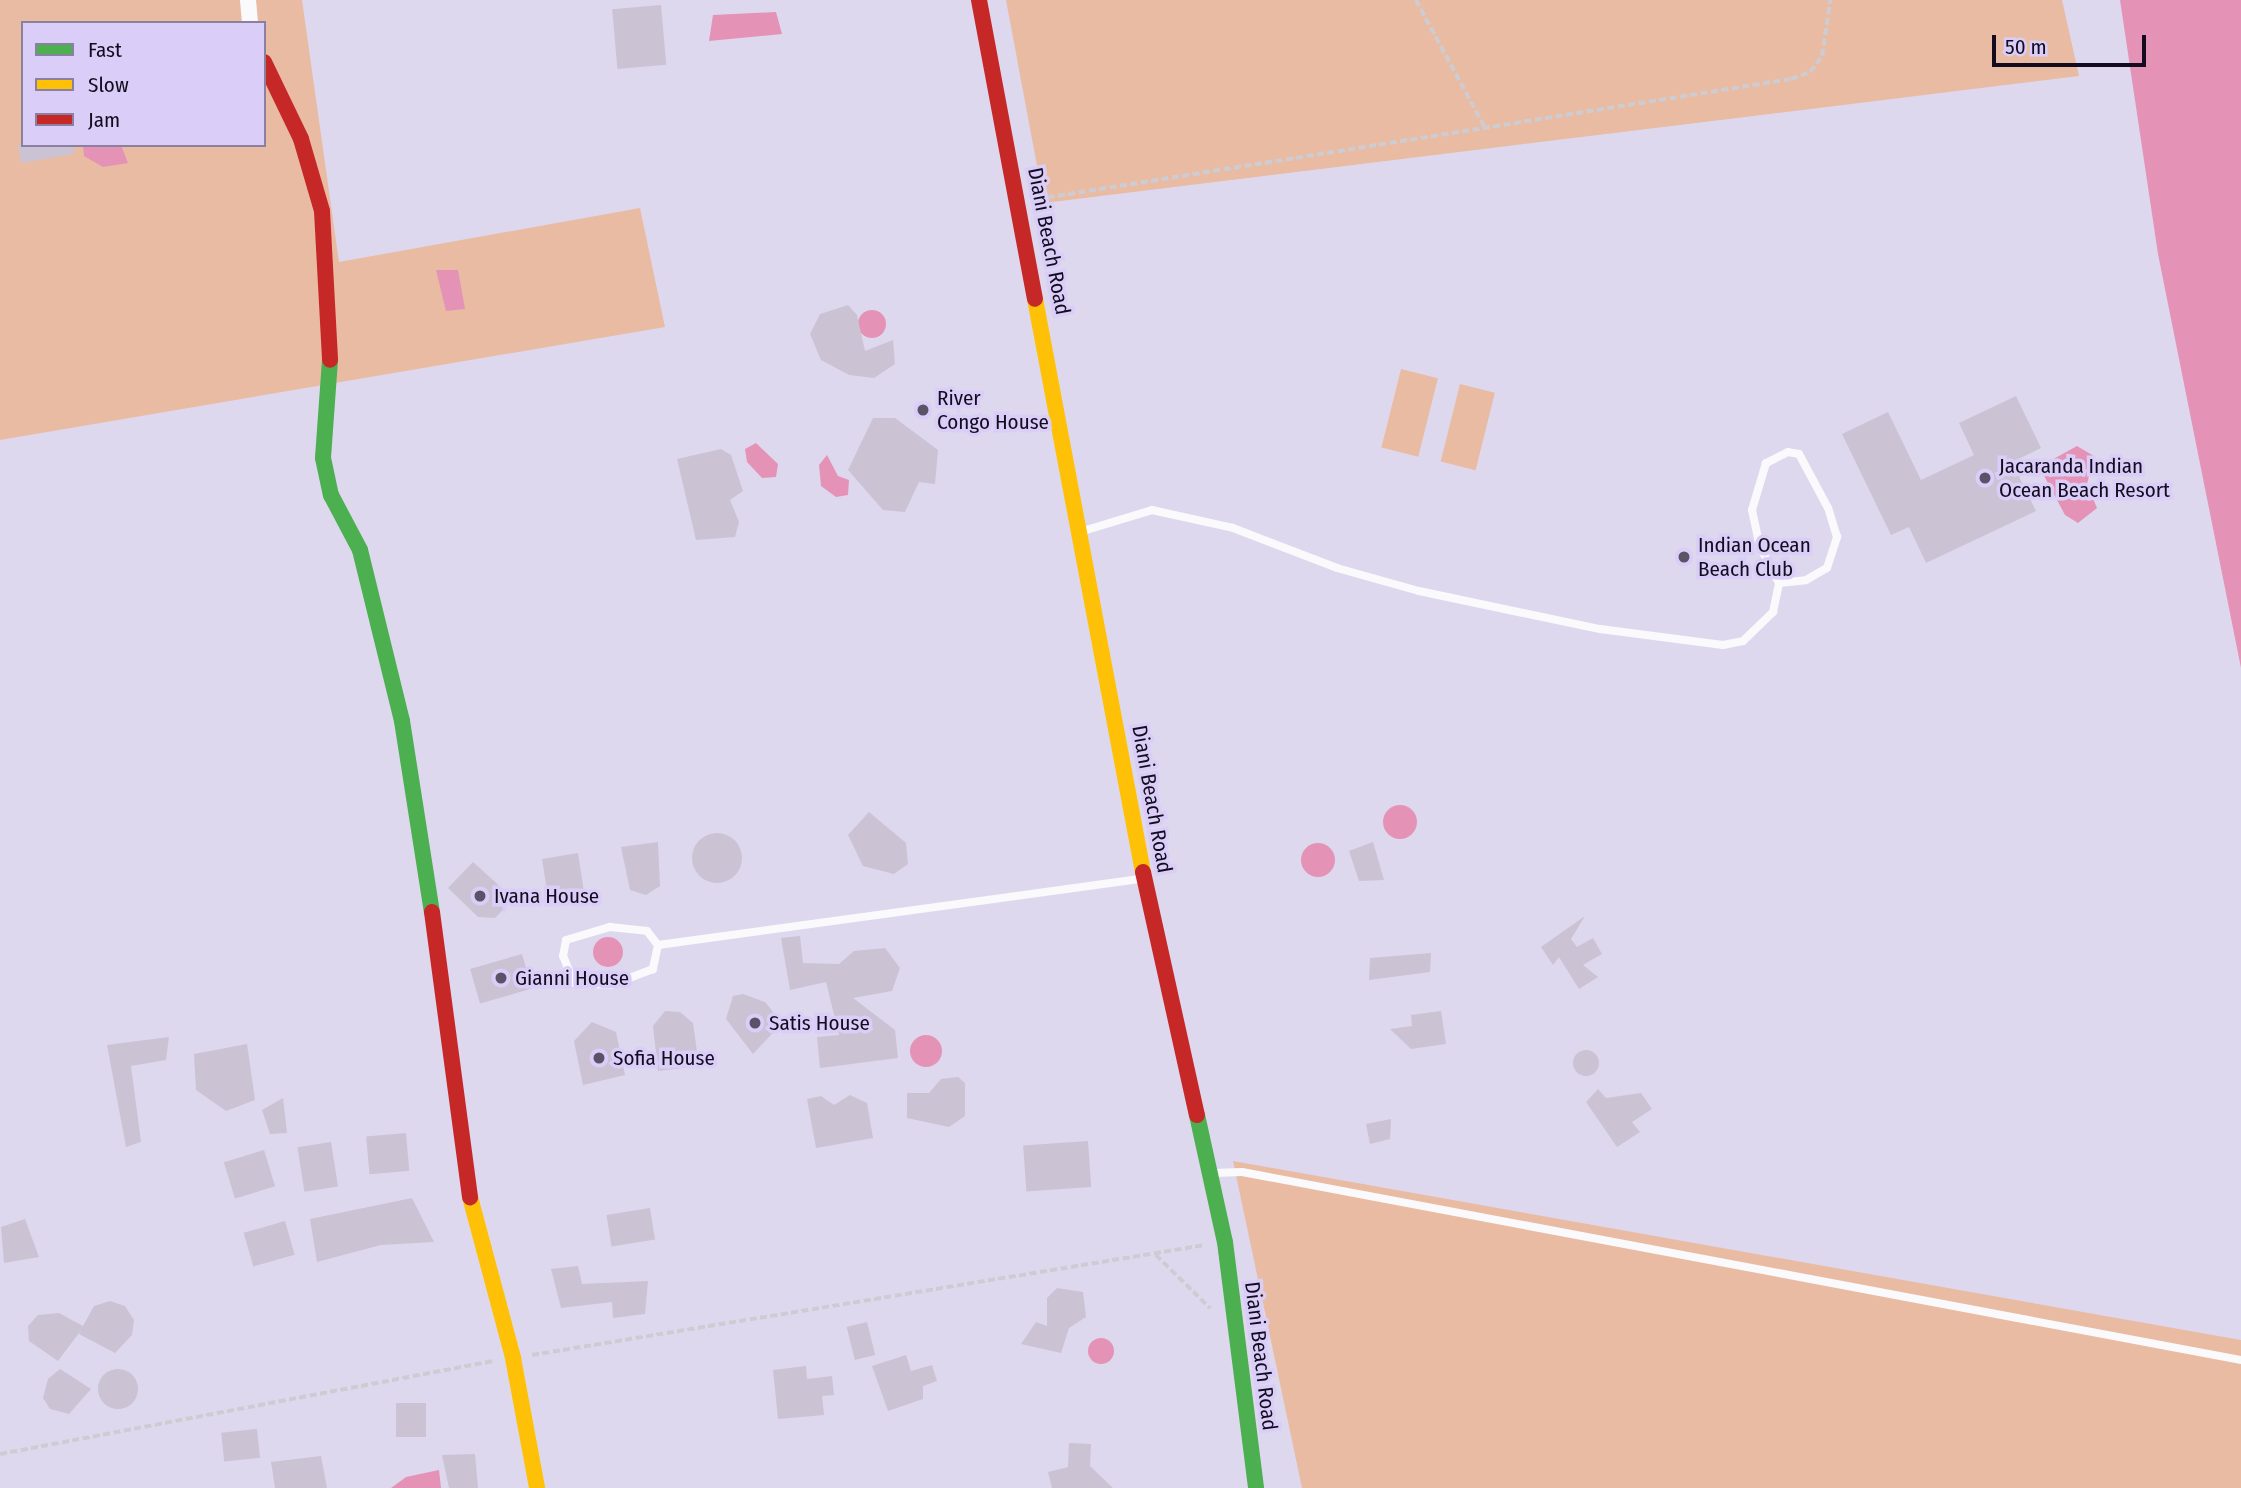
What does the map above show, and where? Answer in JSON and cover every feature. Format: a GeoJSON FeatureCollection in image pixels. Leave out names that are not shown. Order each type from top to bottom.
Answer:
{"type":"FeatureCollection","features":[{"type":"Feature","properties":{"kind":"main road","name":"Diani Beach Road"},"geometry":{"type":"LineString","coordinates":[[979,0],[1021,200],[1144,879],[1211,1172],[1224,1242],[1256,1488]]}},
{"type":"Feature","properties":{"kind":"main road"},"geometry":{"type":"LineString","coordinates":[[266,66],[301,139],[322,211],[330,367],[323,458],[331,495],[360,550],[402,721],[453,1040],[468,1188],[513,1358],[537,1488]]}},
{"type":"Feature","properties":{"kind":"street"},"geometry":{"type":"LineString","coordinates":[[247,0],[250,21]]}},
{"type":"Feature","properties":{"kind":"lane"},"geometry":{"type":"LineString","coordinates":[[1080,532],[1153,510],[1234,528],[1337,568],[1419,591],[1600,629],[1723,645],[1743,641],[1773,612],[1779,583],[1760,547],[1752,510],[1766,463],[1788,452],[1799,454],[1837,537],[1827,568],[1806,580],[1779,583]]}},
{"type":"Feature","properties":{"kind":"lane"},"geometry":{"type":"LineString","coordinates":[[658,945],[1144,879]]}},
{"type":"Feature","properties":{"kind":"lane"},"geometry":{"type":"LineString","coordinates":[[610,927],[647,931],[658,945],[653,969],[611,985],[574,982],[563,956],[566,940],[610,927]]}},
{"type":"Feature","properties":{"kind":"lane"},"geometry":{"type":"LineString","coordinates":[[1211,1172],[1242,1172],[2241,1360]]}},
{"type":"Feature","properties":{"kind":"path"},"geometry":{"type":"LineString","coordinates":[[1416,0],[1483,126]]}},
{"type":"Feature","properties":{"kind":"path"},"geometry":{"type":"LineString","coordinates":[[1021,200],[1100,194],[1483,126],[1791,79],[1810,72],[1822,55],[1830,0]]}},
{"type":"Feature","properties":{"kind":"path"},"geometry":{"type":"LineString","coordinates":[[0,1454],[513,1358],[1224,1242]]}},
{"type":"Feature","properties":{"kind":"path"},"geometry":{"type":"LineString","coordinates":[[1154,1254],[1216,1315]]}},
{"type":"Feature","properties":{"kind":"shaded area"},"geometry":{"type":"Polygon","coordinates":[[[0,0],[302,0],[339,262],[640,208],[665,327],[0,440],[0,0]]]}},
{"type":"Feature","properties":{"kind":"shaded area"},"geometry":{"type":"Polygon","coordinates":[[[1006,0],[2062,0],[2079,76],[1044,203],[1006,0]]]}},
{"type":"Feature","properties":{"kind":"shaded area"},"geometry":{"type":"Polygon","coordinates":[[[2120,0],[2241,0],[2241,668],[2158,254],[2120,0]]]}},
{"type":"Feature","properties":{"kind":"shaded area"},"geometry":{"type":"Polygon","coordinates":[[[776,12],[782,34],[709,41],[713,15],[776,12]]]}},
{"type":"Feature","properties":{"kind":"shaded area"},"geometry":{"type":"Polygon","coordinates":[[[83,147],[122,147],[128,163],[103,167],[84,156],[83,147]]]}},
{"type":"Feature","properties":{"kind":"shaded area"},"geometry":{"type":"Polygon","coordinates":[[[436,270],[458,270],[465,309],[446,311],[436,270]]]}},
{"type":"Feature","properties":{"kind":"shaded area"},"geometry":{"type":"Polygon","coordinates":[[[872,310],[882,314],[886,324],[882,334],[872,338],[862,334],[858,324],[862,314],[872,310]]]}},
{"type":"Feature","properties":{"kind":"shaded area"},"geometry":{"type":"Polygon","coordinates":[[[1401,369],[1438,378],[1418,457],[1381,448],[1401,369]]]}},
{"type":"Feature","properties":{"kind":"shaded area"},"geometry":{"type":"Polygon","coordinates":[[[1460,384],[1495,393],[1476,470],[1441,462],[1460,384]]]}},
{"type":"Feature","properties":{"kind":"shaded area"},"geometry":{"type":"Polygon","coordinates":[[[756,443],[778,464],[776,477],[762,478],[747,462],[745,449],[756,443]]]}},
{"type":"Feature","properties":{"kind":"shaded area"},"geometry":{"type":"Polygon","coordinates":[[[2077,446],[2094,456],[2087,484],[2097,508],[2078,523],[2065,515],[2043,474],[2046,463],[2077,446]]]}},
{"type":"Feature","properties":{"kind":"shaded area"},"geometry":{"type":"Polygon","coordinates":[[[827,455],[838,476],[849,480],[848,495],[836,497],[821,486],[819,465],[827,455]]]}},
{"type":"Feature","properties":{"kind":"shaded area"},"geometry":{"type":"Polygon","coordinates":[[[1400,805],[1412,810],[1417,822],[1412,834],[1400,839],[1388,834],[1383,822],[1388,810],[1400,805]]]}},
{"type":"Feature","properties":{"kind":"shaded area"},"geometry":{"type":"Polygon","coordinates":[[[1318,843],[1330,848],[1335,860],[1330,872],[1318,877],[1306,872],[1301,860],[1306,848],[1318,843]]]}},
{"type":"Feature","properties":{"kind":"shaded area"},"geometry":{"type":"Polygon","coordinates":[[[608,937],[614,938],[622,946],[622,958],[614,966],[608,967],[602,966],[594,958],[593,952],[594,946],[602,938],[608,937]]]}},
{"type":"Feature","properties":{"kind":"shaded area"},"geometry":{"type":"Polygon","coordinates":[[[926,1035],[937,1040],[942,1051],[937,1062],[926,1067],[915,1062],[910,1051],[915,1040],[926,1035]]]}},
{"type":"Feature","properties":{"kind":"shaded area"},"geometry":{"type":"Polygon","coordinates":[[[1233,1161],[2241,1340],[2241,1488],[1302,1488],[1233,1161]]]}},
{"type":"Feature","properties":{"kind":"shaded area"},"geometry":{"type":"Polygon","coordinates":[[[1101,1338],[1111,1341],[1114,1351],[1111,1361],[1101,1364],[1091,1361],[1088,1351],[1091,1341],[1101,1338]]]}},
{"type":"Feature","properties":{"kind":"shaded area"},"geometry":{"type":"Polygon","coordinates":[[[439,1470],[441,1488],[391,1488],[406,1477],[439,1470]]]}},
{"type":"Feature","properties":{"kind":"building"},"geometry":{"type":"Polygon","coordinates":[[[661,5],[666,65],[617,69],[612,9],[661,5]]]}},
{"type":"Feature","properties":{"kind":"building"},"geometry":{"type":"Polygon","coordinates":[[[18,145],[73,147],[74,154],[21,163],[18,145]]]}},
{"type":"Feature","properties":{"kind":"building"},"geometry":{"type":"Polygon","coordinates":[[[848,305],[857,315],[865,351],[893,340],[895,364],[874,378],[849,375],[821,360],[810,334],[820,314],[848,305]]]}},
{"type":"Feature","properties":{"kind":"building","name":"Jacaranda Indian Ocean Beach Resort"},"geometry":{"type":"Polygon","coordinates":[[[2016,396],[2041,448],[2012,462],[2036,511],[1926,563],[1909,527],[1891,535],[1842,434],[1888,412],[1921,480],[1974,455],[1959,423],[2016,396]]]}},
{"type":"Feature","properties":{"kind":"building"},"geometry":{"type":"Polygon","coordinates":[[[873,418],[895,418],[938,450],[935,484],[919,482],[905,512],[883,510],[848,470],[873,418]]]}},
{"type":"Feature","properties":{"kind":"building"},"geometry":{"type":"Polygon","coordinates":[[[721,449],[731,455],[743,491],[730,500],[739,522],[735,537],[696,540],[677,459],[721,449]]]}},
{"type":"Feature","properties":{"kind":"building"},"geometry":{"type":"Polygon","coordinates":[[[869,812],[906,843],[908,864],[894,874],[863,866],[848,835],[869,812]]]}},
{"type":"Feature","properties":{"kind":"building"},"geometry":{"type":"Polygon","coordinates":[[[717,833],[734,841],[742,858],[734,875],[717,883],[700,875],[692,858],[700,841],[717,833]]]}},
{"type":"Feature","properties":{"kind":"building"},"geometry":{"type":"Polygon","coordinates":[[[658,842],[660,886],[646,895],[630,890],[621,847],[658,842]]]}},
{"type":"Feature","properties":{"kind":"building"},"geometry":{"type":"Polygon","coordinates":[[[1373,842],[1384,880],[1359,881],[1349,851],[1373,842]]]}},
{"type":"Feature","properties":{"kind":"building"},"geometry":{"type":"Polygon","coordinates":[[[578,853],[584,892],[575,902],[558,905],[548,897],[542,859],[578,853]]]}},
{"type":"Feature","properties":{"kind":"building","name":"Ivana House"},"geometry":{"type":"Polygon","coordinates":[[[473,862],[504,890],[504,909],[495,918],[478,917],[448,888],[473,862]]]}},
{"type":"Feature","properties":{"kind":"building"},"geometry":{"type":"Polygon","coordinates":[[[1585,916],[1571,939],[1577,947],[1593,938],[1602,954],[1583,965],[1598,977],[1579,989],[1559,957],[1553,965],[1541,947],[1585,916]]]}},
{"type":"Feature","properties":{"kind":"building"},"geometry":{"type":"Polygon","coordinates":[[[800,936],[803,963],[839,964],[854,951],[885,948],[900,968],[892,991],[853,998],[895,1030],[898,1058],[820,1068],[817,1037],[839,1035],[826,982],[790,990],[781,938],[800,936]]]}},
{"type":"Feature","properties":{"kind":"building"},"geometry":{"type":"Polygon","coordinates":[[[1431,953],[1430,972],[1369,980],[1370,958],[1431,953]]]}},
{"type":"Feature","properties":{"kind":"building","name":"Gianni House"},"geometry":{"type":"Polygon","coordinates":[[[522,954],[532,989],[480,1003],[470,969],[522,954]]]}},
{"type":"Feature","properties":{"kind":"building","name":"Satis House"},"geometry":{"type":"Polygon","coordinates":[[[743,994],[765,1002],[782,1023],[753,1054],[726,1019],[733,996],[743,994]]]}},
{"type":"Feature","properties":{"kind":"building"},"geometry":{"type":"Polygon","coordinates":[[[665,1011],[680,1012],[693,1023],[699,1066],[658,1071],[653,1026],[665,1011]]]}},
{"type":"Feature","properties":{"kind":"building"},"geometry":{"type":"Polygon","coordinates":[[[1441,1011],[1446,1044],[1411,1049],[1390,1029],[1412,1026],[1411,1015],[1441,1011]]]}},
{"type":"Feature","properties":{"kind":"building","name":"Sofia House"},"geometry":{"type":"Polygon","coordinates":[[[592,1022],[616,1032],[625,1075],[583,1085],[574,1041],[592,1022]]]}},
{"type":"Feature","properties":{"kind":"building"},"geometry":{"type":"Polygon","coordinates":[[[169,1037],[166,1060],[131,1066],[141,1142],[126,1147],[107,1045],[169,1037]]]}},
{"type":"Feature","properties":{"kind":"building"},"geometry":{"type":"Polygon","coordinates":[[[247,1044],[255,1100],[226,1111],[196,1090],[194,1054],[247,1044]]]}},
{"type":"Feature","properties":{"kind":"building"},"geometry":{"type":"Polygon","coordinates":[[[1586,1050],[1595,1054],[1599,1063],[1595,1072],[1586,1076],[1577,1072],[1573,1063],[1577,1054],[1586,1050]]]}},
{"type":"Feature","properties":{"kind":"building"},"geometry":{"type":"Polygon","coordinates":[[[958,1077],[965,1083],[965,1116],[949,1127],[907,1118],[907,1093],[929,1093],[941,1079],[958,1077]]]}},
{"type":"Feature","properties":{"kind":"building"},"geometry":{"type":"Polygon","coordinates":[[[1598,1089],[1606,1098],[1641,1093],[1652,1109],[1632,1122],[1640,1132],[1617,1147],[1586,1102],[1598,1089]]]}},
{"type":"Feature","properties":{"kind":"building"},"geometry":{"type":"Polygon","coordinates":[[[850,1095],[867,1103],[873,1138],[816,1148],[807,1099],[821,1096],[834,1105],[850,1095]]]}},
{"type":"Feature","properties":{"kind":"building"},"geometry":{"type":"Polygon","coordinates":[[[283,1098],[287,1133],[270,1134],[262,1110],[283,1098]]]}},
{"type":"Feature","properties":{"kind":"building"},"geometry":{"type":"Polygon","coordinates":[[[1391,1119],[1390,1139],[1370,1144],[1366,1124],[1391,1119]]]}},
{"type":"Feature","properties":{"kind":"building"},"geometry":{"type":"Polygon","coordinates":[[[406,1133],[409,1171],[369,1174],[366,1136],[406,1133]]]}},
{"type":"Feature","properties":{"kind":"building"},"geometry":{"type":"Polygon","coordinates":[[[1088,1141],[1091,1187],[1026,1191],[1023,1146],[1088,1141]]]}},
{"type":"Feature","properties":{"kind":"building"},"geometry":{"type":"Polygon","coordinates":[[[331,1142],[338,1186],[304,1192],[297,1147],[331,1142]]]}},
{"type":"Feature","properties":{"kind":"building"},"geometry":{"type":"Polygon","coordinates":[[[264,1150],[275,1186],[235,1199],[224,1162],[264,1150]]]}},
{"type":"Feature","properties":{"kind":"building"},"geometry":{"type":"Polygon","coordinates":[[[412,1198],[434,1242],[381,1245],[317,1262],[310,1219],[412,1198]]]}},
{"type":"Feature","properties":{"kind":"building"},"geometry":{"type":"Polygon","coordinates":[[[650,1208],[655,1240],[612,1246],[607,1215],[650,1208]]]}},
{"type":"Feature","properties":{"kind":"building"},"geometry":{"type":"Polygon","coordinates":[[[25,1219],[39,1257],[4,1263],[1,1227],[25,1219]]]}},
{"type":"Feature","properties":{"kind":"building"},"geometry":{"type":"Polygon","coordinates":[[[285,1221],[295,1255],[253,1266],[244,1233],[285,1221]]]}},
{"type":"Feature","properties":{"kind":"building"},"geometry":{"type":"Polygon","coordinates":[[[578,1266],[582,1284],[648,1281],[645,1314],[613,1318],[612,1302],[561,1308],[551,1269],[578,1266]]]}},
{"type":"Feature","properties":{"kind":"building"},"geometry":{"type":"Polygon","coordinates":[[[1057,1288],[1083,1292],[1086,1317],[1069,1328],[1061,1353],[1021,1344],[1036,1322],[1047,1326],[1047,1298],[1057,1288]]]}},
{"type":"Feature","properties":{"kind":"building"},"geometry":{"type":"Polygon","coordinates":[[[110,1301],[125,1306],[134,1320],[132,1335],[115,1353],[79,1334],[82,1329],[58,1361],[29,1341],[28,1326],[38,1315],[59,1313],[83,1326],[94,1306],[110,1301]]]}},
{"type":"Feature","properties":{"kind":"building"},"geometry":{"type":"Polygon","coordinates":[[[867,1322],[875,1355],[855,1360],[847,1327],[867,1322]]]}},
{"type":"Feature","properties":{"kind":"building"},"geometry":{"type":"Polygon","coordinates":[[[906,1355],[911,1371],[932,1365],[937,1381],[923,1386],[923,1399],[888,1411],[872,1366],[906,1355]]]}},
{"type":"Feature","properties":{"kind":"building"},"geometry":{"type":"Polygon","coordinates":[[[806,1366],[807,1379],[832,1376],[834,1395],[822,1396],[824,1415],[778,1419],[773,1370],[806,1366]]]}},
{"type":"Feature","properties":{"kind":"building"},"geometry":{"type":"Polygon","coordinates":[[[60,1369],[91,1389],[69,1414],[50,1409],[43,1398],[48,1379],[60,1369]]]}},
{"type":"Feature","properties":{"kind":"building"},"geometry":{"type":"Polygon","coordinates":[[[118,1369],[126,1370],[132,1375],[137,1381],[137,1397],[132,1403],[126,1408],[118,1409],[110,1408],[104,1403],[99,1397],[98,1389],[99,1381],[104,1375],[110,1370],[118,1369]]]}},
{"type":"Feature","properties":{"kind":"building"},"geometry":{"type":"Polygon","coordinates":[[[396,1403],[426,1403],[426,1437],[396,1437],[396,1403]]]}},
{"type":"Feature","properties":{"kind":"building"},"geometry":{"type":"Polygon","coordinates":[[[257,1429],[260,1458],[224,1462],[221,1433],[257,1429]]]}},
{"type":"Feature","properties":{"kind":"building"},"geometry":{"type":"Polygon","coordinates":[[[1069,1443],[1091,1444],[1090,1466],[1113,1488],[1052,1488],[1048,1472],[1068,1467],[1069,1443]]]}},
{"type":"Feature","properties":{"kind":"building"},"geometry":{"type":"Polygon","coordinates":[[[475,1454],[478,1488],[449,1488],[442,1455],[475,1454]]]}},
{"type":"Feature","properties":{"kind":"building"},"geometry":{"type":"Polygon","coordinates":[[[321,1456],[327,1488],[275,1488],[271,1462],[321,1456]]]}},
{"type":"Feature","properties":{"kind":"traffic: fast"},"geometry":{"type":"LineString","coordinates":[[330,360],[323,458],[331,495],[360,550],[402,721],[432,912]]}},
{"type":"Feature","properties":{"kind":"traffic: fast"},"geometry":{"type":"LineString","coordinates":[[1197,1115],[1225,1242],[1256,1488]]}},
{"type":"Feature","properties":{"kind":"traffic: slow"},"geometry":{"type":"LineString","coordinates":[[1035,299],[1143,872]]}},
{"type":"Feature","properties":{"kind":"traffic: slow"},"geometry":{"type":"LineString","coordinates":[[470,1197],[513,1358],[537,1488]]}},
{"type":"Feature","properties":{"kind":"traffic: jam"},"geometry":{"type":"LineString","coordinates":[[979,0],[1035,299]]}},
{"type":"Feature","properties":{"kind":"traffic: jam"},"geometry":{"type":"LineString","coordinates":[[266,66],[301,139],[322,211],[330,360]]}},
{"type":"Feature","properties":{"kind":"traffic: jam"},"geometry":{"type":"LineString","coordinates":[[1143,872],[1197,1115]]}},
{"type":"Feature","properties":{"kind":"traffic: jam"},"geometry":{"type":"LineString","coordinates":[[432,912],[470,1197]]}},
{"type":"Feature","properties":{"kind":"place","name":"River Congo House"},"geometry":{"type":"Point","coordinates":[923,410]}},
{"type":"Feature","properties":{"kind":"place","name":"Jacaranda Indian Ocean Beach Resort"},"geometry":{"type":"Point","coordinates":[1985,478]}},
{"type":"Feature","properties":{"kind":"place","name":"Indian Ocean Beach Club"},"geometry":{"type":"Point","coordinates":[1684,557]}},
{"type":"Feature","properties":{"kind":"place","name":"Ivana House"},"geometry":{"type":"Point","coordinates":[480,896]}},
{"type":"Feature","properties":{"kind":"place","name":"Gianni House"},"geometry":{"type":"Point","coordinates":[501,978]}},
{"type":"Feature","properties":{"kind":"place","name":"Satis House"},"geometry":{"type":"Point","coordinates":[755,1023]}},
{"type":"Feature","properties":{"kind":"place","name":"Sofia House"},"geometry":{"type":"Point","coordinates":[599,1058]}}]}
